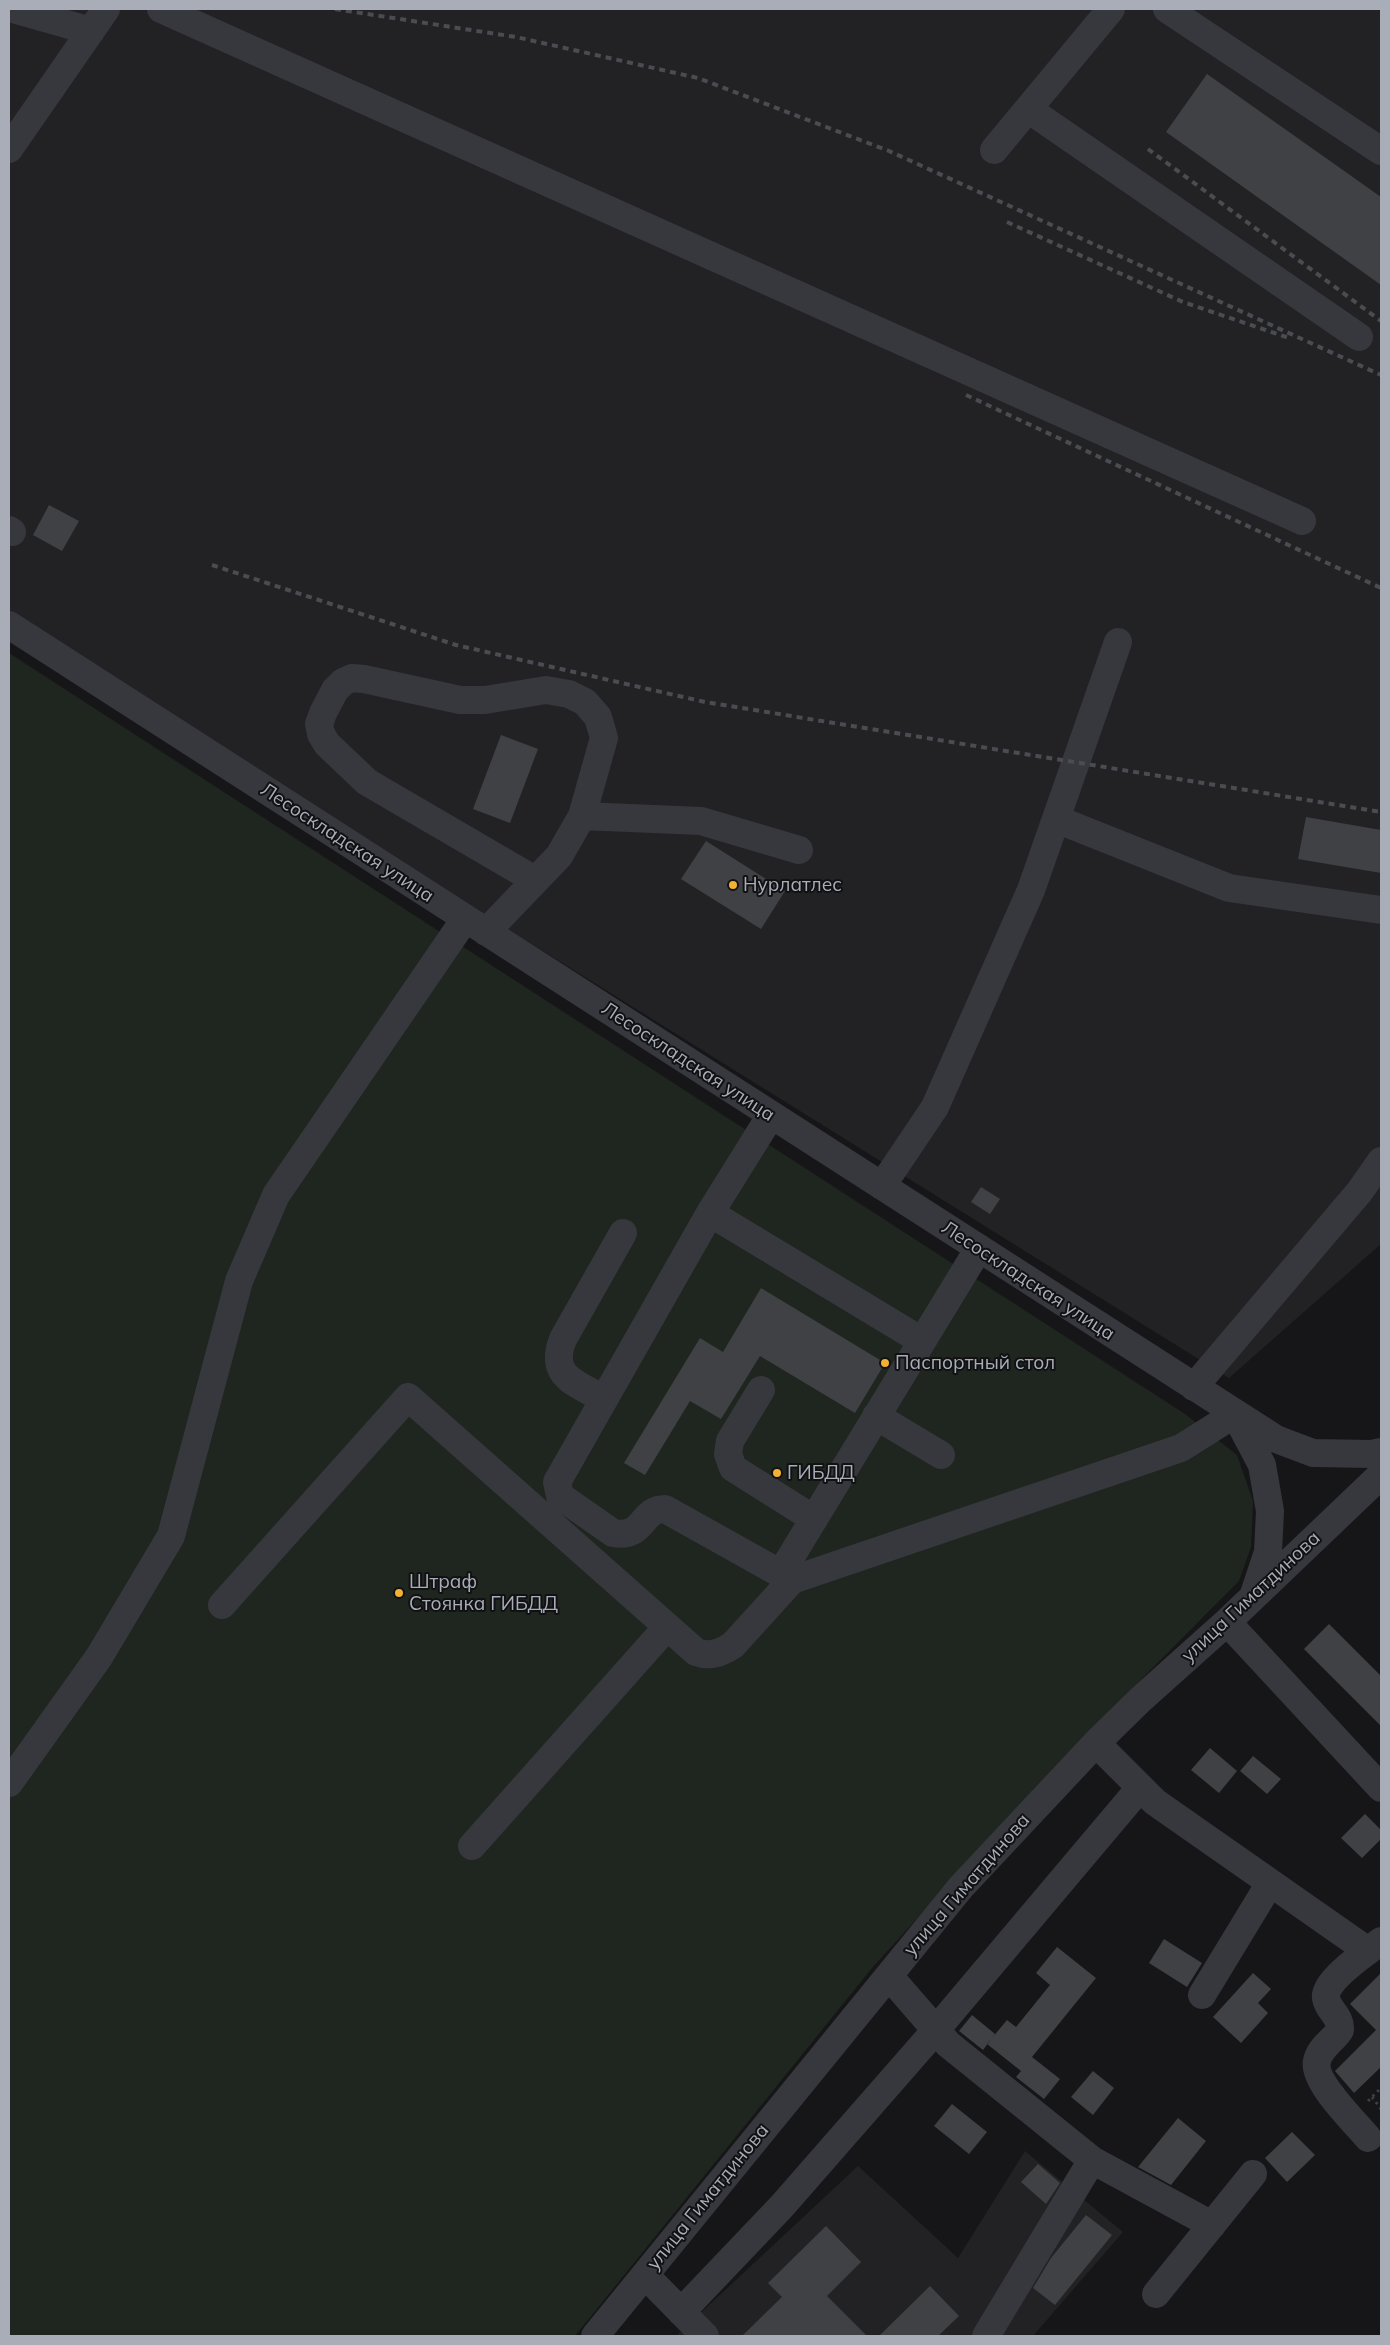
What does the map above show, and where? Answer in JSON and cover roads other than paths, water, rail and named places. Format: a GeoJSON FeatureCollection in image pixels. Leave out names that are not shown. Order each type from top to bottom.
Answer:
{"type":"FeatureCollection","features":[{"type":"Feature","properties":{"kind":"street"},"geometry":{"type":"LineString","coordinates":[[9,149],[98,20],[13,9]]}},
{"type":"Feature","properties":{"kind":"street"},"geometry":{"type":"LineString","coordinates":[[161,9],[1302,521]]}},
{"type":"Feature","properties":{"kind":"street"},"geometry":{"type":"LineString","coordinates":[[994,150],[1111,9]]}},
{"type":"Feature","properties":{"kind":"street"},"geometry":{"type":"LineString","coordinates":[[1167,9],[1381,151]]}},
{"type":"Feature","properties":{"kind":"street"},"geometry":{"type":"LineString","coordinates":[[1028,109],[1359,337]]}},
{"type":"Feature","properties":{"kind":"street","name":"Лесоскладская улица"},"geometry":{"type":"LineString","coordinates":[[9,625],[1276,1439],[1313,1454],[1372,1454],[1381,1452]]}},
{"type":"Feature","properties":{"kind":"street"},"geometry":{"type":"LineString","coordinates":[[882,1186],[935,1107],[1031,890],[1118,642]]}},
{"type":"Feature","properties":{"kind":"street"},"geometry":{"type":"LineString","coordinates":[[9,1783],[99,1657],[171,1536],[239,1281],[276,1195],[476,925],[535,880],[564,850],[582,816],[604,738],[598,717],[585,702],[569,694],[546,690],[486,700],[460,700],[358,678],[343,682],[335,690],[319,724],[320,734],[327,744],[367,782],[535,880]]}},
{"type":"Feature","properties":{"kind":"street"},"geometry":{"type":"LineString","coordinates":[[582,816],[700,821],[799,850]]}},
{"type":"Feature","properties":{"kind":"street"},"geometry":{"type":"LineString","coordinates":[[1056,819],[1229,888],[1381,910]]}},
{"type":"Feature","properties":{"kind":"street"},"geometry":{"type":"LineString","coordinates":[[771,1115],[710,1213],[557,1482],[560,1496],[613,1533],[619,1534],[637,1529],[651,1513],[665,1509],[786,1576],[1181,1448],[1235,1414],[1262,1465],[1270,1511],[1268,1552],[1253,1597]]}},
{"type":"Feature","properties":{"kind":"street"},"geometry":{"type":"LineString","coordinates":[[1194,1388],[1353,1199],[1381,1161]]}},
{"type":"Feature","properties":{"kind":"street"},"geometry":{"type":"LineString","coordinates":[[710,1213],[922,1341]]}},
{"type":"Feature","properties":{"kind":"street"},"geometry":{"type":"LineString","coordinates":[[604,1399],[564,1376],[558,1365],[558,1352],[563,1339],[623,1233]]}},
{"type":"Feature","properties":{"kind":"street"},"geometry":{"type":"LineString","coordinates":[[222,1606],[408,1397],[696,1652],[712,1655],[723,1652],[733,1645],[786,1576],[814,1519],[978,1248]]}},
{"type":"Feature","properties":{"kind":"street"},"geometry":{"type":"LineString","coordinates":[[761,1390],[730,1441],[728,1454],[733,1468],[814,1519]]}},
{"type":"Feature","properties":{"kind":"street"},"geometry":{"type":"LineString","coordinates":[[876,1416],[941,1455]]}},
{"type":"Feature","properties":{"kind":"street","name":"улица Гиматдинова"},"geometry":{"type":"LineString","coordinates":[[595,2336],[961,1887],[1096,1743],[1141,1698],[1228,1622],[1381,1475]]}},
{"type":"Feature","properties":{"kind":"street"},"geometry":{"type":"LineString","coordinates":[[1228,1622],[1381,1788]]}},
{"type":"Feature","properties":{"kind":"street"},"geometry":{"type":"LineString","coordinates":[[472,1846],[667,1627]]}},
{"type":"Feature","properties":{"kind":"street"},"geometry":{"type":"LineString","coordinates":[[1096,1743],[1139,1789],[1154,1802],[1270,1883],[1375,1946],[1333,1980],[1326,1989],[1327,2004],[1337,2015],[1340,2022],[1340,2030],[1324,2045],[1317,2062],[1318,2076],[1326,2088],[1368,2138]]}},
{"type":"Feature","properties":{"kind":"street"},"geometry":{"type":"LineString","coordinates":[[681,2312],[782,2206],[935,2031],[1139,1789]]}},
{"type":"Feature","properties":{"kind":"street"},"geometry":{"type":"LineString","coordinates":[[1202,1995],[1270,1883]]}},
{"type":"Feature","properties":{"kind":"street"},"geometry":{"type":"LineString","coordinates":[[889,1976],[935,2031],[962,2056],[1092,2160],[1212,2225]]}},
{"type":"Feature","properties":{"kind":"street"},"geometry":{"type":"LineString","coordinates":[[986,2336],[1092,2160]]}},
{"type":"Feature","properties":{"kind":"street"},"geometry":{"type":"LineString","coordinates":[[1156,2294],[1253,2174]]}},
{"type":"Feature","properties":{"kind":"street"},"geometry":{"type":"LineString","coordinates":[[645,2275],[705,2336]]}},
{"type":"Feature","properties":{"kind":"railway"},"geometry":{"type":"LineString","coordinates":[[335,9],[516,37],[698,78],[889,151],[1381,375]]}},
{"type":"Feature","properties":{"kind":"railway"},"geometry":{"type":"LineString","coordinates":[[1148,149],[1381,321]]}},
{"type":"Feature","properties":{"kind":"railway"},"geometry":{"type":"LineString","coordinates":[[1007,222],[1183,302],[1289,338]]}},
{"type":"Feature","properties":{"kind":"railway"},"geometry":{"type":"LineString","coordinates":[[966,395],[1381,588]]}},
{"type":"Feature","properties":{"kind":"railway"},"geometry":{"type":"LineString","coordinates":[[212,565],[456,645],[705,702],[1381,812]]}},
{"type":"Feature","properties":{"kind":"place","name":"Нурлатлес"},"geometry":{"type":"Point","coordinates":[733,885]}},
{"type":"Feature","properties":{"kind":"place","name":"Паспортный стол"},"geometry":{"type":"Point","coordinates":[885,1363]}},
{"type":"Feature","properties":{"kind":"place","name":"ГИБДД"},"geometry":{"type":"Point","coordinates":[777,1473]}},
{"type":"Feature","properties":{"kind":"place","name":"Штраф Стоянка ГИБДД"},"geometry":{"type":"Point","coordinates":[399,1593]}}]}
